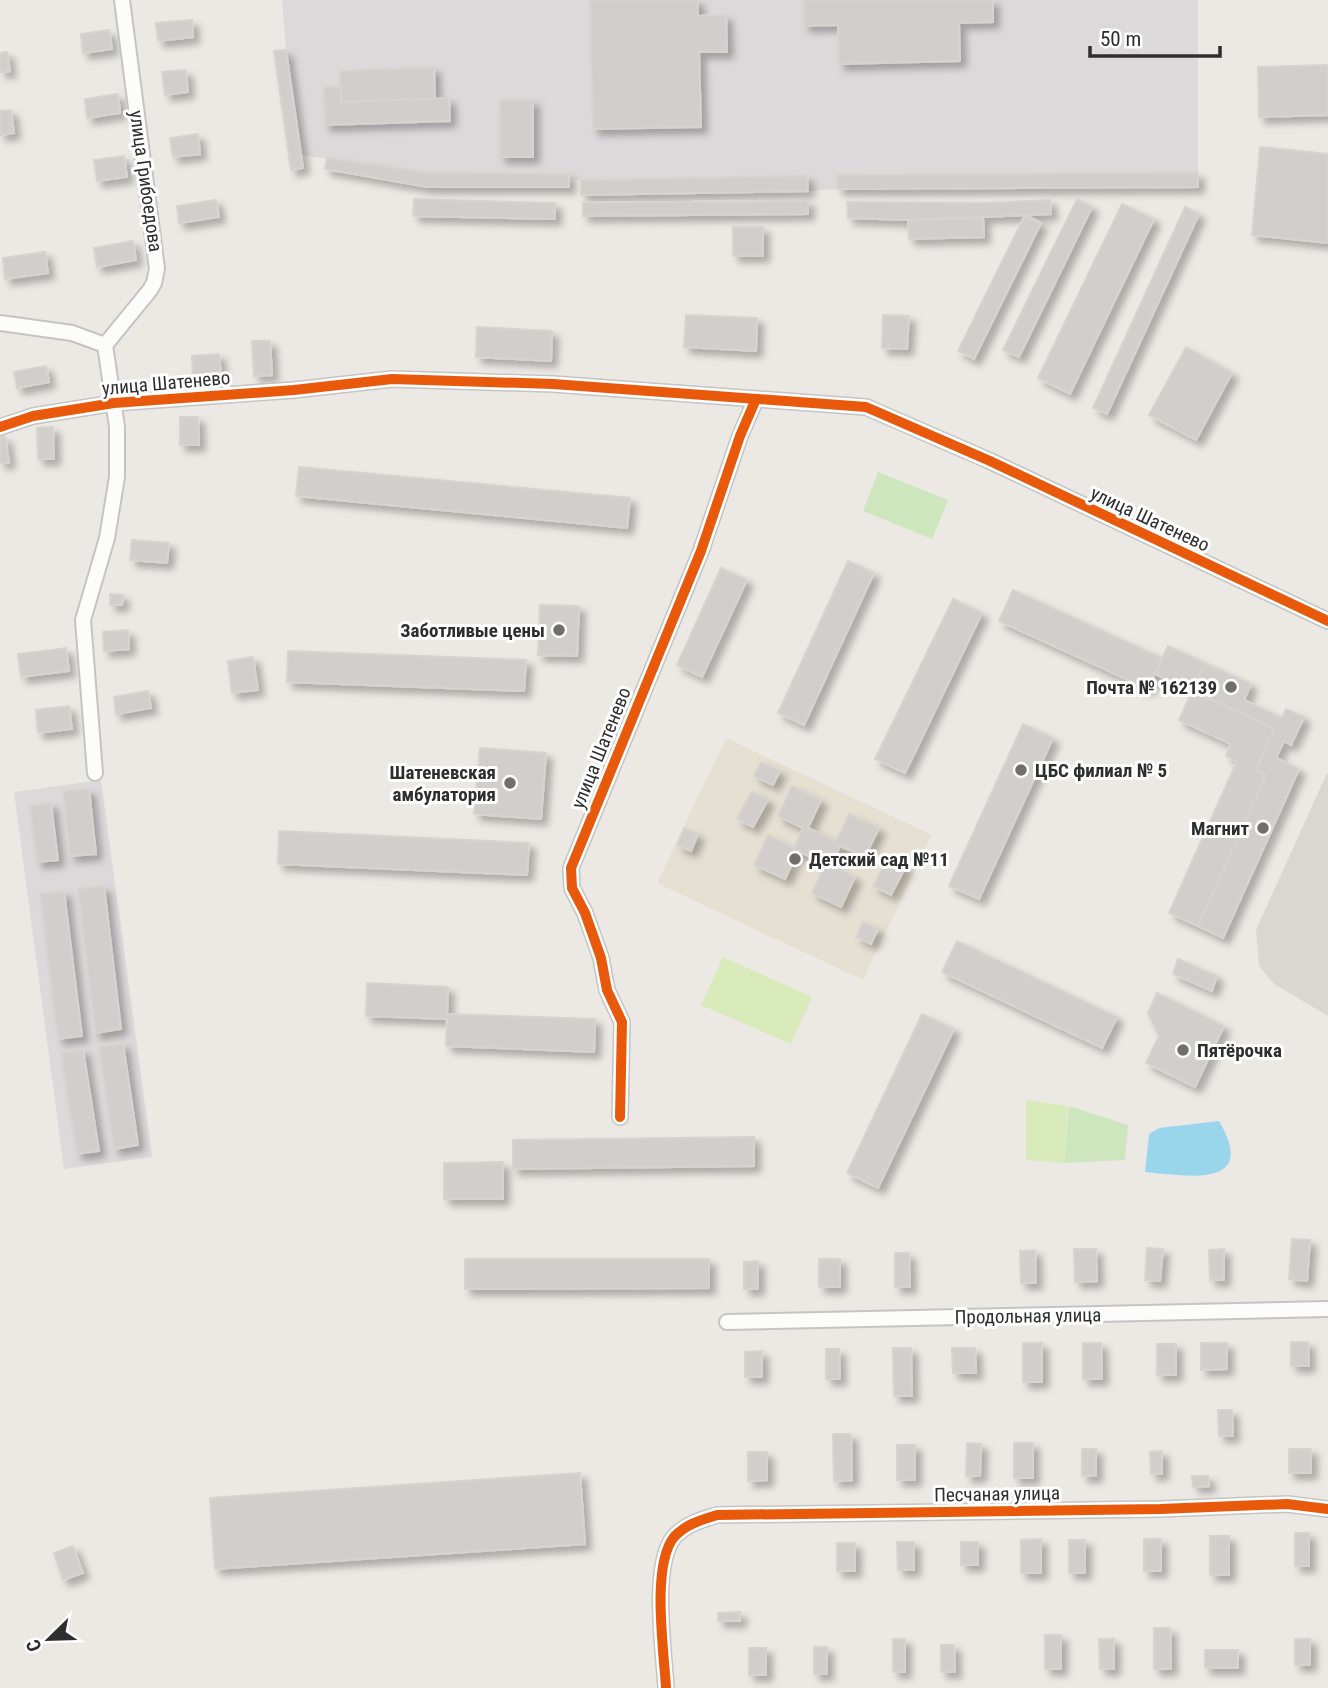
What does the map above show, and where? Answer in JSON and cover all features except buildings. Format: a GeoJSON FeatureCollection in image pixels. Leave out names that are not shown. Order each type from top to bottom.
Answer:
{"type":"FeatureCollection","features":[{"type":"Feature","properties":{"kind":"street","name":"улица Грибоедова"},"geometry":{"type":"LineString","coordinates":[[105,345],[150,290],[158,269],[122,0]]}},
{"type":"Feature","properties":{"kind":"street"},"geometry":{"type":"LineString","coordinates":[[0,323],[72,333],[105,345],[117,427],[117,477],[107,538],[83,620],[95,773]]}},
{"type":"Feature","properties":{"kind":"street","name":"улица Шатенево"},"geometry":{"type":"LineString","coordinates":[[0,427],[33,416],[114,403],[294,390],[392,379],[553,384],[866,407],[990,461],[1328,621]]}},
{"type":"Feature","properties":{"kind":"street","name":"улица Шатенево"},"geometry":{"type":"LineString","coordinates":[[620,1117],[622,1022],[607,990],[601,958],[585,913],[572,888],[571,868],[701,551],[740,436],[756,398]]}},
{"type":"Feature","properties":{"kind":"street","name":"Продольная улица"},"geometry":{"type":"LineString","coordinates":[[727,1322],[1328,1309]]}},
{"type":"Feature","properties":{"kind":"street","name":"Песчаная улица"},"geometry":{"type":"LineString","coordinates":[[666,1688],[660,1597],[663,1561],[673,1538],[691,1523],[717,1515],[1160,1509],[1287,1504],[1328,1509]]}},
{"type":"Feature","properties":{"kind":"shaded area"},"geometry":{"type":"Polygon","coordinates":[[[282,0],[1198,0],[1198,173],[837,176],[838,189],[808,191],[807,176],[569,180],[429,173],[301,155],[286,50],[282,0]]]}},
{"type":"Feature","properties":{"kind":"shaded area","name":"Детский сад №11"},"geometry":{"type":"Polygon","coordinates":[[[726,738],[932,835],[863,980],[657,883],[726,738]]]}},
{"type":"Feature","properties":{"kind":"shaded area"},"geometry":{"type":"Polygon","coordinates":[[[1327,773],[1328,1016],[1274,984],[1259,966],[1256,930],[1327,773]]]}},
{"type":"Feature","properties":{"kind":"shaded area"},"geometry":{"type":"Polygon","coordinates":[[[101,780],[152,1157],[64,1169],[14,792],[101,780]]]}},
{"type":"Feature","properties":{"kind":"green space"},"geometry":{"type":"Polygon","coordinates":[[[878,472],[948,500],[932,539],[863,511],[878,472]]]}},
{"type":"Feature","properties":{"kind":"green space"},"geometry":{"type":"Polygon","coordinates":[[[723,957],[812,997],[791,1044],[701,1005],[723,957]]]}},
{"type":"Feature","properties":{"kind":"green space"},"geometry":{"type":"Polygon","coordinates":[[[1026,1100],[1068,1106],[1064,1163],[1026,1160],[1026,1100]]]}},
{"type":"Feature","properties":{"kind":"green space"},"geometry":{"type":"Polygon","coordinates":[[[1069,1106],[1128,1125],[1125,1160],[1064,1163],[1069,1106]]]}},
{"type":"Feature","properties":{"kind":"water"},"geometry":{"type":"Polygon","coordinates":[[[1219,1121],[1229,1143],[1230,1158],[1225,1168],[1213,1174],[1198,1176],[1145,1172],[1149,1134],[1159,1128],[1219,1121]]]}},
{"type":"Feature","properties":{"kind":"cycle path"},"geometry":{"type":"LineString","coordinates":[[0,427],[33,416],[114,403],[294,390],[392,379],[553,384],[866,407],[990,461],[1328,621]]}},
{"type":"Feature","properties":{"kind":"cycle path"},"geometry":{"type":"LineString","coordinates":[[620,1117],[622,1022],[607,990],[601,958],[585,913],[572,888],[571,868],[701,551],[740,436],[756,399]]}},
{"type":"Feature","properties":{"kind":"cycle path"},"geometry":{"type":"LineString","coordinates":[[666,1688],[661,1588],[667,1550],[674,1537],[684,1529],[717,1515],[1160,1509],[1287,1504],[1328,1509]]}},
{"type":"Feature","properties":{"kind":"place","name":"Заботливые цены"},"geometry":{"type":"Point","coordinates":[559,630]}},
{"type":"Feature","properties":{"kind":"place","name":"Почта № 162139"},"geometry":{"type":"Point","coordinates":[1231,687]}},
{"type":"Feature","properties":{"kind":"place","name":"ЦБС филиал № 5"},"geometry":{"type":"Point","coordinates":[1021,770]}},
{"type":"Feature","properties":{"kind":"place","name":"Шатеневская амбулатория"},"geometry":{"type":"Point","coordinates":[510,783]}},
{"type":"Feature","properties":{"kind":"place","name":"Магнит"},"geometry":{"type":"Point","coordinates":[1263,828]}},
{"type":"Feature","properties":{"kind":"place","name":"Детский сад №11"},"geometry":{"type":"Point","coordinates":[795,859]}},
{"type":"Feature","properties":{"kind":"place","name":"Пятёрочка"},"geometry":{"type":"Point","coordinates":[1183,1050]}}]}
